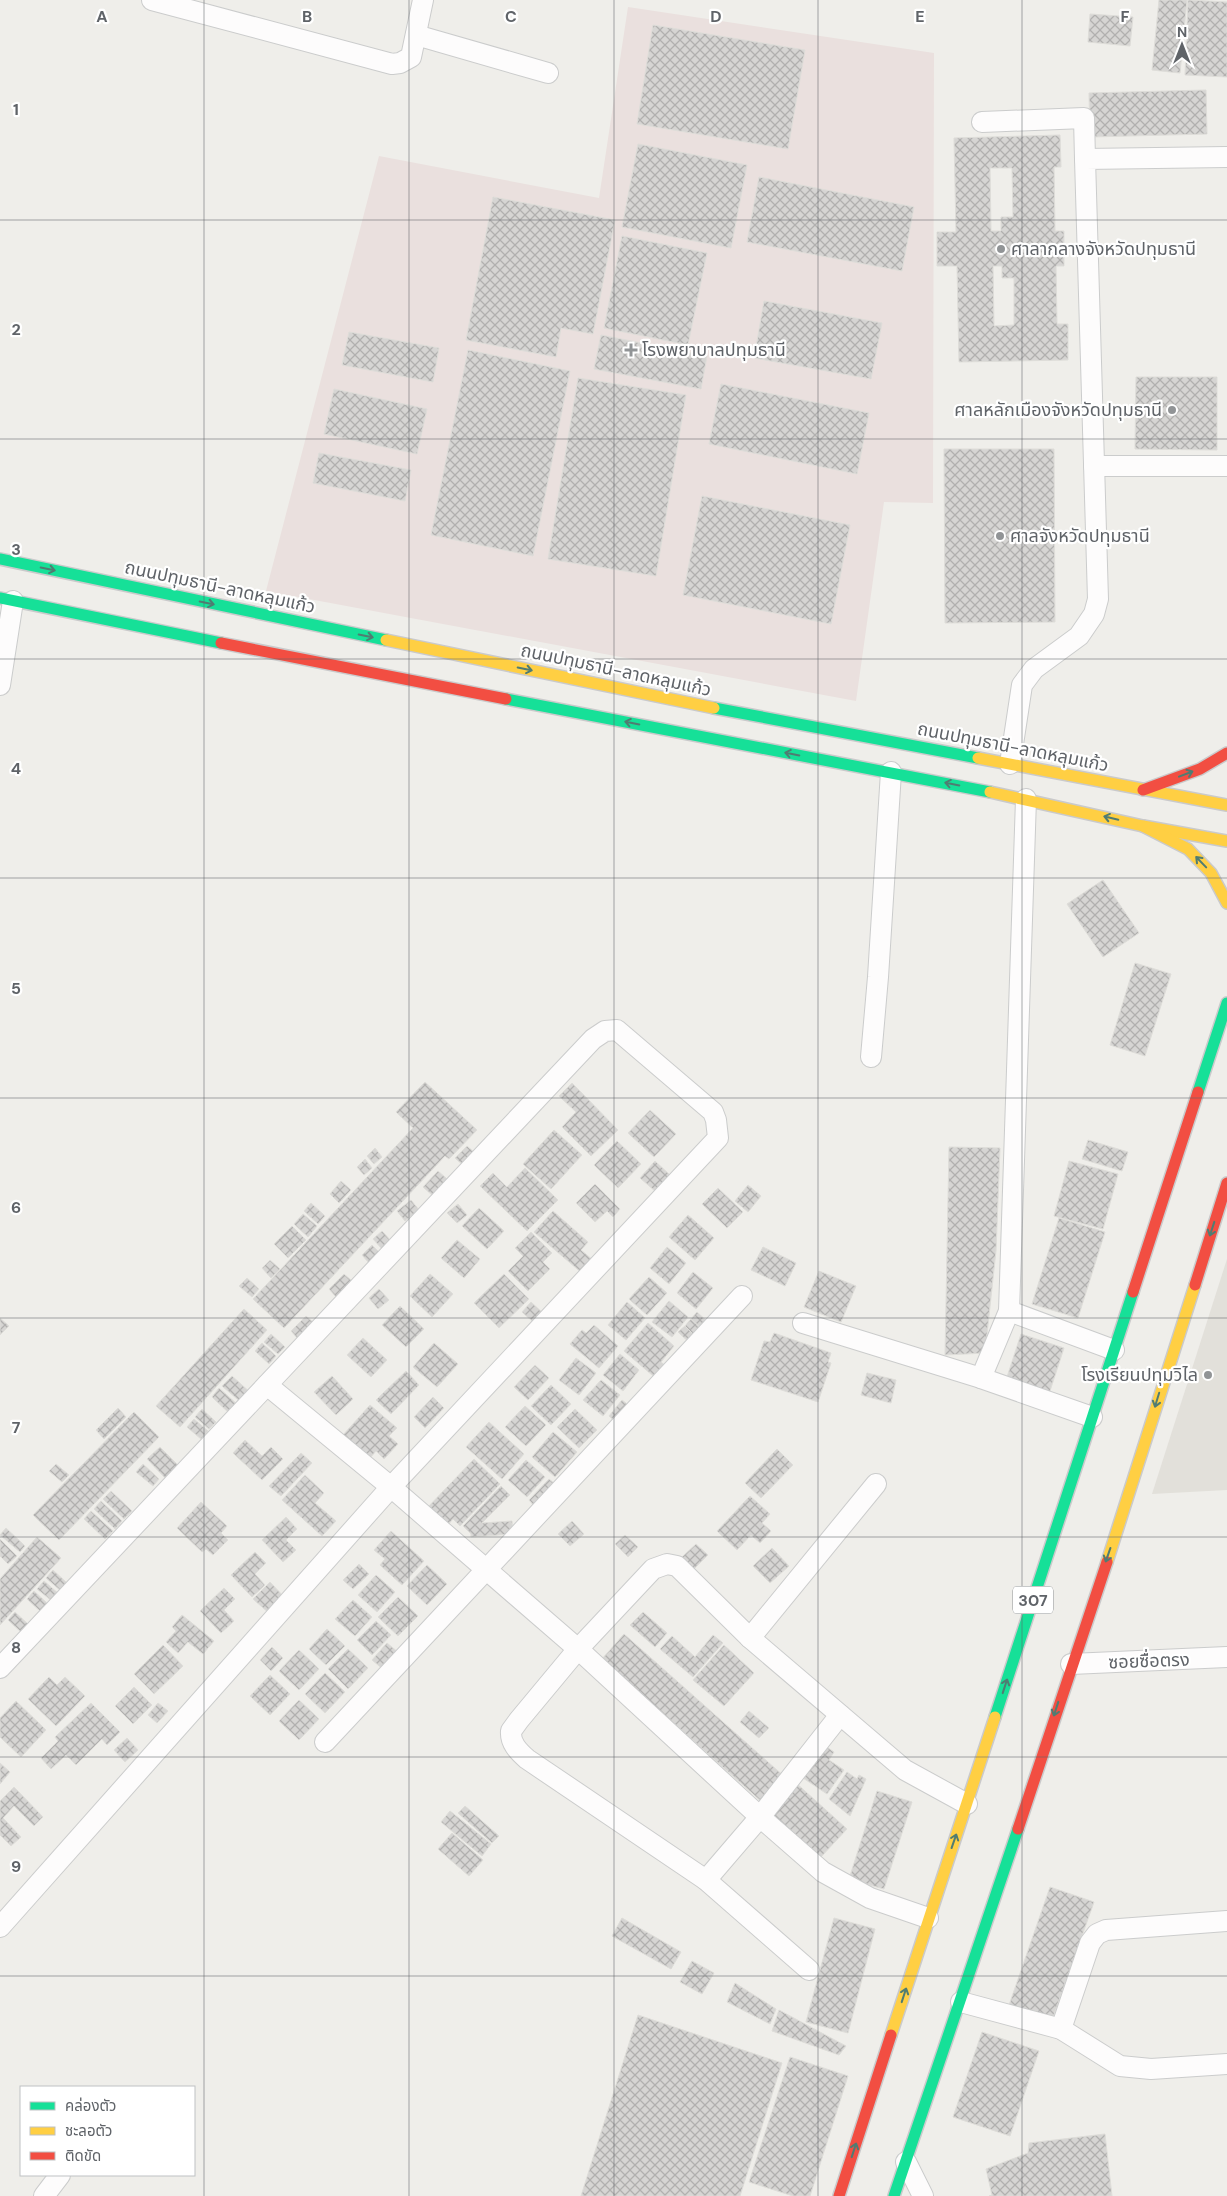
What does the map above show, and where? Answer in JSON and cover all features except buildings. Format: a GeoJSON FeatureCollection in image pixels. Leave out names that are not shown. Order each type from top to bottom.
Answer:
{"type":"FeatureCollection","features":[{"type":"Feature","properties":{"kind":"main road","name":"ถนนปทุมธานี-ลาดหลุมแก้ว"},"geometry":{"type":"LineString","coordinates":[[0,559],[727,711],[1227,805]]}},
{"type":"Feature","properties":{"kind":"main road"},"geometry":{"type":"LineString","coordinates":[[7,600],[394,678],[891,772],[1026,799],[1143,826],[1227,841]]}},
{"type":"Feature","properties":{"kind":"main road"},"geometry":{"type":"LineString","coordinates":[[1143,790],[1200,768],[1227,753]]}},
{"type":"Feature","properties":{"kind":"main road"},"geometry":{"type":"LineString","coordinates":[[1143,826],[1188,849],[1211,872],[1227,903]]}},
{"type":"Feature","properties":{"kind":"main road","name":"307"},"geometry":{"type":"LineString","coordinates":[[839,2196],[1227,1004]]}},
{"type":"Feature","properties":{"kind":"main road"},"geometry":{"type":"LineString","coordinates":[[894,2196],[961,2002],[1071,1664],[1115,1536],[1227,1183]]}},
{"type":"Feature","properties":{"kind":"street"},"geometry":{"type":"LineString","coordinates":[[152,0],[392,64],[400,63],[411,56],[423,0]]}},
{"type":"Feature","properties":{"kind":"street"},"geometry":{"type":"LineString","coordinates":[[416,35],[548,73]]}},
{"type":"Feature","properties":{"kind":"street"},"geometry":{"type":"LineString","coordinates":[[982,122],[1084,118],[1086,159],[1098,599],[1094,614],[1079,636],[1034,669],[1022,685],[1010,764]]}},
{"type":"Feature","properties":{"kind":"street"},"geometry":{"type":"LineString","coordinates":[[1086,159],[1227,156]]}},
{"type":"Feature","properties":{"kind":"street"},"geometry":{"type":"LineString","coordinates":[[1094,466],[1227,466]]}},
{"type":"Feature","properties":{"kind":"street"},"geometry":{"type":"LineString","coordinates":[[0,685],[7,600]]}},
{"type":"Feature","properties":{"kind":"street"},"geometry":{"type":"LineString","coordinates":[[871,1057],[891,772]]}},
{"type":"Feature","properties":{"kind":"street"},"geometry":{"type":"LineString","coordinates":[[981,1378],[1008,1311],[1026,799]]}},
{"type":"Feature","properties":{"kind":"street"},"geometry":{"type":"LineString","coordinates":[[0,1668],[594,1039],[605,1031],[617,1030],[713,1112],[718,1138],[391,1487],[0,1928]]}},
{"type":"Feature","properties":{"kind":"street"},"geometry":{"type":"LineString","coordinates":[[325,1742],[487,1571],[742,1296]]}},
{"type":"Feature","properties":{"kind":"street"},"geometry":{"type":"LineString","coordinates":[[1008,1311],[1114,1350]]}},
{"type":"Feature","properties":{"kind":"street"},"geometry":{"type":"LineString","coordinates":[[803,1323],[981,1378],[1092,1417]]}},
{"type":"Feature","properties":{"kind":"street"},"geometry":{"type":"LineString","coordinates":[[267,1385],[391,1487],[578,1648],[760,1817],[823,1872],[870,1898],[928,1918]]}},
{"type":"Feature","properties":{"kind":"street"},"geometry":{"type":"LineString","coordinates":[[750,1638],[876,1484]]}},
{"type":"Feature","properties":{"kind":"street"},"geometry":{"type":"LineString","coordinates":[[808,1970],[706,1880],[527,1759],[512,1742],[511,1731],[578,1648],[652,1569],[667,1564],[677,1566],[750,1638],[905,1770],[967,1804]]}},
{"type":"Feature","properties":{"kind":"street","name":"ซอยซื่อตรง"},"geometry":{"type":"LineString","coordinates":[[1071,1664],[1227,1657]]}},
{"type":"Feature","properties":{"kind":"street"},"geometry":{"type":"LineString","coordinates":[[706,1880],[760,1817],[840,1715]]}},
{"type":"Feature","properties":{"kind":"street"},"geometry":{"type":"LineString","coordinates":[[1061,2029],[1090,1943],[1097,1934],[1106,1930],[1227,1921]]}},
{"type":"Feature","properties":{"kind":"street"},"geometry":{"type":"LineString","coordinates":[[961,2002],[1061,2029],[1120,2066],[1151,2069],[1227,2064]]}},
{"type":"Feature","properties":{"kind":"street"},"geometry":{"type":"LineString","coordinates":[[906,2162],[923,2196]]}},
{"type":"Feature","properties":{"kind":"street"},"geometry":{"type":"LineString","coordinates":[[44,2196],[59,2176]]}},
{"type":"Feature","properties":{"kind":"shaded area","name":"โรงพยาบาลปทุมธานี"},"geometry":{"type":"Polygon","coordinates":[[[628,7],[934,53],[933,503],[884,502],[856,701],[266,591],[379,156],[599,198],[628,7]]]}},
{"type":"Feature","properties":{"kind":"shaded area","name":"โรงเรียนปทุมวิไล"},"geometry":{"type":"Polygon","coordinates":[[[1227,1259],[1227,1490],[1152,1494],[1227,1259]]]}},
{"type":"Feature","properties":{"kind":"traffic: fast"},"geometry":{"type":"LineString","coordinates":[[0,559],[386,640]]}},
{"type":"Feature","properties":{"kind":"traffic: fast"},"geometry":{"type":"LineString","coordinates":[[0,598],[221,643]]}},
{"type":"Feature","properties":{"kind":"traffic: fast"},"geometry":{"type":"LineString","coordinates":[[506,699],[990,792]]}},
{"type":"Feature","properties":{"kind":"traffic: fast"},"geometry":{"type":"LineString","coordinates":[[714,708],[978,758]]}},
{"type":"Feature","properties":{"kind":"traffic: fast"},"geometry":{"type":"LineString","coordinates":[[1198,1092],[1227,1003]]}},
{"type":"Feature","properties":{"kind":"traffic: fast"},"geometry":{"type":"LineString","coordinates":[[995,1717],[1133,1292]]}},
{"type":"Feature","properties":{"kind":"traffic: fast"},"geometry":{"type":"LineString","coordinates":[[894,2196],[1018,1829]]}},
{"type":"Feature","properties":{"kind":"traffic: slow"},"geometry":{"type":"LineString","coordinates":[[386,640],[714,708]]}},
{"type":"Feature","properties":{"kind":"traffic: slow"},"geometry":{"type":"LineString","coordinates":[[978,758],[1227,805]]}},
{"type":"Feature","properties":{"kind":"traffic: slow"},"geometry":{"type":"LineString","coordinates":[[990,792],[1143,826],[1227,841]]}},
{"type":"Feature","properties":{"kind":"traffic: slow"},"geometry":{"type":"LineString","coordinates":[[1143,826],[1188,849],[1211,873],[1227,903]]}},
{"type":"Feature","properties":{"kind":"traffic: slow"},"geometry":{"type":"LineString","coordinates":[[1107,1562],[1195,1285]]}},
{"type":"Feature","properties":{"kind":"traffic: slow"},"geometry":{"type":"LineString","coordinates":[[891,2035],[995,1717]]}},
{"type":"Feature","properties":{"kind":"traffic: jam"},"geometry":{"type":"LineString","coordinates":[[221,643],[506,699]]}},
{"type":"Feature","properties":{"kind":"traffic: jam"},"geometry":{"type":"LineString","coordinates":[[1143,790],[1200,769],[1227,753]]}},
{"type":"Feature","properties":{"kind":"traffic: jam"},"geometry":{"type":"LineString","coordinates":[[1133,1292],[1198,1092]]}},
{"type":"Feature","properties":{"kind":"traffic: jam"},"geometry":{"type":"LineString","coordinates":[[1195,1285],[1227,1183]]}},
{"type":"Feature","properties":{"kind":"traffic: jam"},"geometry":{"type":"LineString","coordinates":[[1018,1829],[1107,1562]]}},
{"type":"Feature","properties":{"kind":"traffic: jam"},"geometry":{"type":"LineString","coordinates":[[839,2196],[891,2035]]}},
{"type":"Feature","properties":{"kind":"place","name":"ศาลากลางจังหวัดปทุมธานี"},"geometry":{"type":"Point","coordinates":[1001,249]}},
{"type":"Feature","properties":{"kind":"place","name":"โรงพยาบาลปทุมธานี"},"geometry":{"type":"Point","coordinates":[631,350]}},
{"type":"Feature","properties":{"kind":"place","name":"ศาลหลักเมืองจังหวัดปทุมธานี"},"geometry":{"type":"Point","coordinates":[1172,410]}},
{"type":"Feature","properties":{"kind":"place","name":"ศาลจังหวัดปทุมธานี"},"geometry":{"type":"Point","coordinates":[1000,536]}},
{"type":"Feature","properties":{"kind":"place","name":"โรงเรียนปทุมวิไล"},"geometry":{"type":"Point","coordinates":[1208,1375]}}]}
